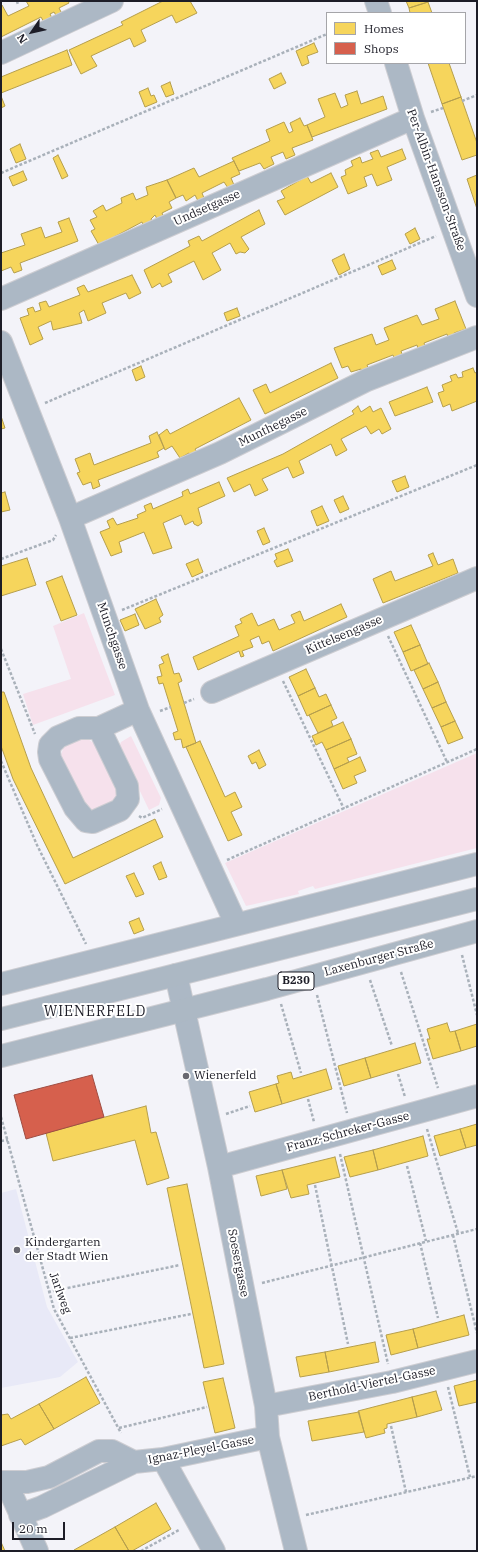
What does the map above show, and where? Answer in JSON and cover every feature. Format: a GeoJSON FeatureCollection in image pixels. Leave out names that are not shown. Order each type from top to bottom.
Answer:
{"type":"FeatureCollection","features":[{"type":"Feature","properties":{"kind":"main road"},"geometry":{"type":"LineString","coordinates":[[1,1020],[477,899]]}},
{"type":"Feature","properties":{"kind":"main road","name":"Laxenburger Straße"},"geometry":{"type":"LineString","coordinates":[[1,1056],[184,1010],[477,931]]}},
{"type":"Feature","properties":{"kind":"street"},"geometry":{"type":"LineString","coordinates":[[1,53],[112,1]]}},
{"type":"Feature","properties":{"kind":"street"},"geometry":{"type":"LineString","coordinates":[[376,1],[380,12]]}},
{"type":"Feature","properties":{"kind":"street","name":"Per-Albin-Hansson-Straße"},"geometry":{"type":"LineString","coordinates":[[396,64],[413,118],[477,296]]}},
{"type":"Feature","properties":{"kind":"street","name":"Undsetgasse"},"geometry":{"type":"LineString","coordinates":[[1,299],[413,118]]}},
{"type":"Feature","properties":{"kind":"street","name":"Munthegasse"},"geometry":{"type":"LineString","coordinates":[[70,518],[220,453],[367,380],[477,337]]}},
{"type":"Feature","properties":{"kind":"street","name":"Munchgasse"},"geometry":{"type":"LineString","coordinates":[[1,342],[70,518],[138,710],[236,924]]}},
{"type":"Feature","properties":{"kind":"street","name":"Kittelsengasse"},"geometry":{"type":"LineString","coordinates":[[212,692],[477,578]]}},
{"type":"Feature","properties":{"kind":"street"},"geometry":{"type":"LineString","coordinates":[[100,728],[129,793],[126,805],[120,810],[101,820],[93,822],[86,821],[77,812],[50,759],[50,745],[58,737],[79,728],[100,728],[138,710]]}},
{"type":"Feature","properties":{"kind":"street"},"geometry":{"type":"LineString","coordinates":[[1,984],[477,864]]}},
{"type":"Feature","properties":{"kind":"street","name":"Soesergasse"},"geometry":{"type":"LineString","coordinates":[[176,975],[219,1167],[266,1406],[268,1437],[296,1551]]}},
{"type":"Feature","properties":{"kind":"street","name":"Franz-Schreker-Gasse"},"geometry":{"type":"LineString","coordinates":[[219,1167],[477,1096]]}},
{"type":"Feature","properties":{"kind":"street","name":"Berthold-Viertel-Gasse"},"geometry":{"type":"LineString","coordinates":[[266,1406],[392,1382],[477,1360]]}},
{"type":"Feature","properties":{"kind":"street","name":"Ignaz-Pleyel-Gasse"},"geometry":{"type":"LineString","coordinates":[[134,1462],[163,1459],[268,1437]]}},
{"type":"Feature","properties":{"kind":"street"},"geometry":{"type":"LineString","coordinates":[[37,1551],[4,1482],[27,1482],[49,1477],[99,1451],[112,1451],[134,1462]]}},
{"type":"Feature","properties":{"kind":"street"},"geometry":{"type":"LineString","coordinates":[[163,1459],[214,1551]]}},
{"type":"Feature","properties":{"kind":"street"},"geometry":{"type":"LineString","coordinates":[[20,1515],[42,1507],[134,1462]]}},
{"type":"Feature","properties":{"kind":"path"},"geometry":{"type":"LineString","coordinates":[[17,1],[18,5]]}},
{"type":"Feature","properties":{"kind":"path"},"geometry":{"type":"LineString","coordinates":[[1,173],[326,34]]}},
{"type":"Feature","properties":{"kind":"path"},"geometry":{"type":"LineString","coordinates":[[462,101],[477,96]]}},
{"type":"Feature","properties":{"kind":"path"},"geometry":{"type":"LineString","coordinates":[[41,405],[453,229]]}},
{"type":"Feature","properties":{"kind":"path"},"geometry":{"type":"LineString","coordinates":[[119,611],[477,465]]}},
{"type":"Feature","properties":{"kind":"path"},"geometry":{"type":"LineString","coordinates":[[1,559],[53,540],[70,518]]}},
{"type":"Feature","properties":{"kind":"path"},"geometry":{"type":"LineString","coordinates":[[380,619],[448,762]]}},
{"type":"Feature","properties":{"kind":"path"},"geometry":{"type":"LineString","coordinates":[[1,649],[34,732],[50,745]]}},
{"type":"Feature","properties":{"kind":"path"},"geometry":{"type":"LineString","coordinates":[[275,665],[344,809]]}},
{"type":"Feature","properties":{"kind":"path"},"geometry":{"type":"LineString","coordinates":[[211,868],[477,749]]}},
{"type":"Feature","properties":{"kind":"path"},"geometry":{"type":"LineString","coordinates":[[1,761],[37,845],[94,960]]}},
{"type":"Feature","properties":{"kind":"path"},"geometry":{"type":"LineString","coordinates":[[126,805],[142,818],[162,808]]}},
{"type":"Feature","properties":{"kind":"path"},"geometry":{"type":"LineString","coordinates":[[462,952],[477,1015]]}},
{"type":"Feature","properties":{"kind":"path"},"geometry":{"type":"LineString","coordinates":[[400,969],[444,1105]]}},
{"type":"Feature","properties":{"kind":"path"},"geometry":{"type":"LineString","coordinates":[[369,976],[392,1046]]}},
{"type":"Feature","properties":{"kind":"path"},"geometry":{"type":"LineString","coordinates":[[316,990],[344,1133],[363,1257],[392,1382]]}},
{"type":"Feature","properties":{"kind":"path"},"geometry":{"type":"LineString","coordinates":[[280,1000],[302,1073]]}},
{"type":"Feature","properties":{"kind":"path"},"geometry":{"type":"LineString","coordinates":[[209,1120],[250,1106]]}},
{"type":"Feature","properties":{"kind":"path"},"geometry":{"type":"LineString","coordinates":[[422,1111],[458,1233]]}},
{"type":"Feature","properties":{"kind":"path","name":"Jarlweg"},"geometry":{"type":"LineString","coordinates":[[1,1117],[48,1292],[54,1309],[122,1435]]}},
{"type":"Feature","properties":{"kind":"path"},"geometry":{"type":"LineString","coordinates":[[1,1141],[8,1140]]}},
{"type":"Feature","properties":{"kind":"path"},"geometry":{"type":"LineString","coordinates":[[407,1166],[426,1242]]}},
{"type":"Feature","properties":{"kind":"path"},"geometry":{"type":"LineString","coordinates":[[315,1185],[348,1344]]}},
{"type":"Feature","properties":{"kind":"path"},"geometry":{"type":"LineString","coordinates":[[243,1288],[477,1229]]}},
{"type":"Feature","properties":{"kind":"path"},"geometry":{"type":"LineString","coordinates":[[453,1235],[477,1333]]}},
{"type":"Feature","properties":{"kind":"path"},"geometry":{"type":"LineString","coordinates":[[420,1243],[438,1318]]}},
{"type":"Feature","properties":{"kind":"path"},"geometry":{"type":"LineString","coordinates":[[48,1292],[180,1265]]}},
{"type":"Feature","properties":{"kind":"path"},"geometry":{"type":"LineString","coordinates":[[70,1338],[191,1314]]}},
{"type":"Feature","properties":{"kind":"path"},"geometry":{"type":"LineString","coordinates":[[443,1369],[470,1477]]}},
{"type":"Feature","properties":{"kind":"path"},"geometry":{"type":"LineString","coordinates":[[119,1428],[207,1407]]}},
{"type":"Feature","properties":{"kind":"path"},"geometry":{"type":"LineString","coordinates":[[391,1426],[406,1492]]}},
{"type":"Feature","properties":{"kind":"path"},"geometry":{"type":"LineString","coordinates":[[288,1520],[477,1476]]}},
{"type":"Feature","properties":{"kind":"path"},"geometry":{"type":"LineString","coordinates":[[142,1551],[197,1520]]}},
{"type":"Feature","properties":{"kind":"shaded area"},"geometry":{"type":"Polygon","coordinates":[[[84,613],[115,695],[33,725],[23,694],[71,679],[53,626],[84,613]]]}},
{"type":"Feature","properties":{"kind":"shaded area"},"geometry":{"type":"Polygon","coordinates":[[[131,736],[161,798],[159,805],[149,810],[119,747],[121,742],[131,736]]]}},
{"type":"Feature","properties":{"kind":"shaded area"},"geometry":{"type":"Polygon","coordinates":[[[80,738],[88,739],[95,744],[117,789],[117,801],[96,812],[88,811],[64,764],[61,755],[64,746],[80,738]]]}},
{"type":"Feature","properties":{"kind":"shaded area"},"geometry":{"type":"Polygon","coordinates":[[[477,753],[477,848],[315,889],[313,886],[298,891],[299,894],[246,906],[225,863],[477,753]]]}},
{"type":"Feature","properties":{"kind":"shaded area","name":"Kindergarten der Stadt Wien"},"geometry":{"type":"Polygon","coordinates":[[[16,1189],[47,1307],[78,1362],[60,1377],[1,1388],[1,1193],[16,1189]]]}},
{"type":"Feature","properties":{"kind":"building: Homes"},"geometry":{"type":"Polygon","coordinates":[[[26,1],[68,1],[69,3],[59,8],[62,14],[57,17],[54,12],[50,14],[53,20],[45,24],[41,17],[1,37],[1,5],[8,16],[29,6],[26,1]]]}},
{"type":"Feature","properties":{"kind":"building: Homes"},"geometry":{"type":"Polygon","coordinates":[[[163,1],[190,1],[197,13],[176,23],[172,15],[141,30],[146,41],[134,47],[130,38],[91,56],[97,66],[81,74],[69,50],[123,25],[121,22],[163,1]]]}},
{"type":"Feature","properties":{"kind":"building: Homes"},"geometry":{"type":"Polygon","coordinates":[[[406,1],[427,1],[428,2],[409,8],[406,1]]]}},
{"type":"Feature","properties":{"kind":"building: Homes"},"geometry":{"type":"Polygon","coordinates":[[[428,2],[432,12],[410,12],[409,8],[428,2]]]}},
{"type":"Feature","properties":{"kind":"building: Homes"},"geometry":{"type":"Polygon","coordinates":[[[314,43],[318,52],[307,56],[309,63],[302,66],[296,51],[314,43]]]}},
{"type":"Feature","properties":{"kind":"building: Homes"},"geometry":{"type":"Polygon","coordinates":[[[67,50],[72,65],[1,93],[1,77],[67,50]]]}},
{"type":"Feature","properties":{"kind":"building: Homes"},"geometry":{"type":"Polygon","coordinates":[[[428,64],[449,64],[461,97],[442,104],[428,64]]]}},
{"type":"Feature","properties":{"kind":"building: Homes"},"geometry":{"type":"Polygon","coordinates":[[[281,73],[286,83],[274,89],[269,79],[281,73]]]}},
{"type":"Feature","properties":{"kind":"building: Homes"},"geometry":{"type":"Polygon","coordinates":[[[170,82],[174,94],[166,97],[161,86],[170,82]]]}},
{"type":"Feature","properties":{"kind":"building: Homes"},"geometry":{"type":"Polygon","coordinates":[[[148,88],[151,96],[154,95],[157,102],[145,107],[139,92],[148,88]]]}},
{"type":"Feature","properties":{"kind":"building: Homes"},"geometry":{"type":"Polygon","coordinates":[[[357,91],[361,104],[383,96],[387,109],[312,137],[307,125],[325,117],[318,99],[335,93],[341,108],[348,105],[345,95],[357,91]]]}},
{"type":"Feature","properties":{"kind":"building: Homes"},"geometry":{"type":"Polygon","coordinates":[[[1,96],[5,106],[1,108],[1,96]]]}},
{"type":"Feature","properties":{"kind":"building: Homes"},"geometry":{"type":"Polygon","coordinates":[[[461,97],[477,143],[477,155],[462,160],[442,104],[461,97]]]}},
{"type":"Feature","properties":{"kind":"building: Homes"},"geometry":{"type":"Polygon","coordinates":[[[300,118],[304,126],[307,125],[313,140],[292,148],[295,155],[286,159],[283,152],[271,157],[274,164],[264,169],[260,163],[239,171],[232,158],[270,141],[266,130],[284,122],[289,133],[293,131],[290,123],[300,118]]]}},
{"type":"Feature","properties":{"kind":"building: Homes"},"geometry":{"type":"Polygon","coordinates":[[[20,144],[26,159],[16,163],[10,149],[20,144]]]}},
{"type":"Feature","properties":{"kind":"building: Homes"},"geometry":{"type":"Polygon","coordinates":[[[402,149],[406,159],[387,167],[392,180],[377,186],[372,174],[364,177],[367,186],[348,194],[341,177],[346,175],[345,170],[353,166],[351,161],[360,157],[362,163],[373,159],[370,153],[378,150],[381,157],[402,149]]]}},
{"type":"Feature","properties":{"kind":"building: Homes"},"geometry":{"type":"Polygon","coordinates":[[[58,155],[68,176],[62,179],[53,158],[58,155]]]}},
{"type":"Feature","properties":{"kind":"building: Homes"},"geometry":{"type":"Polygon","coordinates":[[[234,161],[240,174],[231,178],[234,185],[228,188],[224,182],[202,193],[204,198],[198,201],[195,195],[186,201],[183,195],[176,198],[167,180],[194,168],[199,177],[234,161]]]}},
{"type":"Feature","properties":{"kind":"building: Homes"},"geometry":{"type":"Polygon","coordinates":[[[23,171],[27,180],[13,186],[9,177],[23,171]]]}},
{"type":"Feature","properties":{"kind":"building: Homes"},"geometry":{"type":"Polygon","coordinates":[[[331,173],[338,187],[285,215],[277,201],[285,198],[281,191],[307,176],[311,183],[331,173]]]}},
{"type":"Feature","properties":{"kind":"building: Homes"},"geometry":{"type":"Polygon","coordinates":[[[477,175],[477,209],[467,179],[477,175]]]}},
{"type":"Feature","properties":{"kind":"building: Homes"},"geometry":{"type":"Polygon","coordinates":[[[167,180],[176,198],[169,202],[172,208],[162,213],[164,218],[158,221],[155,215],[151,219],[153,224],[144,227],[142,222],[114,237],[111,245],[107,240],[99,245],[91,231],[95,229],[90,220],[97,217],[93,211],[103,205],[106,211],[122,203],[121,198],[133,193],[136,200],[148,195],[146,187],[167,180]]]}},
{"type":"Feature","properties":{"kind":"building: Homes"},"geometry":{"type":"Polygon","coordinates":[[[259,210],[265,224],[241,237],[249,249],[245,253],[240,252],[236,254],[230,243],[212,253],[221,270],[203,280],[194,261],[168,274],[172,282],[162,287],[160,283],[152,288],[144,270],[190,246],[188,241],[199,236],[202,241],[259,210]]]}},
{"type":"Feature","properties":{"kind":"building: Homes"},"geometry":{"type":"Polygon","coordinates":[[[69,218],[78,241],[20,263],[22,270],[14,273],[11,267],[1,271],[1,253],[25,245],[21,234],[41,227],[45,238],[62,232],[58,222],[69,218]]]}},
{"type":"Feature","properties":{"kind":"building: Homes"},"geometry":{"type":"Polygon","coordinates":[[[415,228],[420,239],[410,244],[405,234],[415,228]]]}},
{"type":"Feature","properties":{"kind":"building: Homes"},"geometry":{"type":"Polygon","coordinates":[[[344,254],[350,269],[339,275],[332,260],[344,254]]]}},
{"type":"Feature","properties":{"kind":"building: Homes"},"geometry":{"type":"Polygon","coordinates":[[[392,260],[396,269],[382,275],[378,266],[392,260]]]}},
{"type":"Feature","properties":{"kind":"building: Homes"},"geometry":{"type":"Polygon","coordinates":[[[132,275],[141,293],[129,299],[126,293],[102,303],[106,313],[88,321],[84,310],[79,313],[82,323],[53,330],[51,321],[38,327],[43,339],[30,345],[20,318],[29,315],[27,309],[33,307],[35,312],[41,310],[39,303],[46,301],[49,307],[80,295],[77,288],[84,285],[88,292],[132,275]]]}},
{"type":"Feature","properties":{"kind":"building: Homes"},"geometry":{"type":"Polygon","coordinates":[[[455,301],[466,329],[454,333],[456,339],[449,341],[447,334],[424,343],[426,349],[419,352],[417,345],[401,351],[403,357],[395,360],[393,355],[367,365],[369,371],[362,373],[361,369],[351,372],[348,366],[342,368],[334,348],[372,334],[376,345],[389,340],[384,328],[417,315],[422,325],[439,319],[435,309],[455,301]]]}},
{"type":"Feature","properties":{"kind":"building: Homes"},"geometry":{"type":"Polygon","coordinates":[[[237,308],[240,316],[227,321],[224,313],[237,308]]]}},
{"type":"Feature","properties":{"kind":"building: Homes"},"geometry":{"type":"Polygon","coordinates":[[[331,363],[338,378],[265,414],[253,390],[266,384],[270,393],[331,363]]]}},
{"type":"Feature","properties":{"kind":"building: Homes"},"geometry":{"type":"Polygon","coordinates":[[[141,366],[145,377],[136,381],[132,370],[141,366]]]}},
{"type":"Feature","properties":{"kind":"building: Homes"},"geometry":{"type":"Polygon","coordinates":[[[473,368],[475,373],[477,372],[477,401],[452,411],[450,404],[443,407],[438,393],[444,391],[442,385],[452,381],[450,376],[456,374],[458,378],[463,377],[462,372],[473,368]]]}},
{"type":"Feature","properties":{"kind":"building: Homes"},"geometry":{"type":"Polygon","coordinates":[[[427,387],[433,402],[395,416],[389,402],[427,387]]]}},
{"type":"Feature","properties":{"kind":"building: Homes"},"geometry":{"type":"Polygon","coordinates":[[[239,398],[251,420],[195,449],[198,454],[192,458],[189,453],[180,458],[172,446],[165,450],[159,435],[167,429],[170,434],[239,398]]]}},
{"type":"Feature","properties":{"kind":"building: Homes"},"geometry":{"type":"Polygon","coordinates":[[[358,406],[361,412],[370,406],[373,412],[381,408],[391,429],[382,434],[379,429],[371,434],[366,426],[341,439],[347,450],[336,456],[331,444],[299,461],[304,473],[293,478],[288,467],[262,479],[268,490],[255,496],[250,484],[234,492],[227,478],[283,454],[354,414],[352,411],[358,406]]]}},
{"type":"Feature","properties":{"kind":"building: Homes"},"geometry":{"type":"Polygon","coordinates":[[[1,416],[5,428],[1,429],[1,416]]]}},
{"type":"Feature","properties":{"kind":"building: Homes"},"geometry":{"type":"Polygon","coordinates":[[[157,432],[164,448],[157,452],[159,457],[98,480],[100,486],[93,489],[91,482],[83,485],[77,473],[80,472],[75,459],[90,453],[94,465],[151,443],[149,436],[157,432]]]}},
{"type":"Feature","properties":{"kind":"building: Homes"},"geometry":{"type":"Polygon","coordinates":[[[405,476],[409,487],[397,492],[392,481],[405,476]]]}},
{"type":"Feature","properties":{"kind":"building: Homes"},"geometry":{"type":"Polygon","coordinates":[[[219,482],[225,496],[198,508],[202,523],[198,526],[194,524],[193,521],[185,525],[181,515],[163,523],[172,548],[153,554],[144,532],[119,542],[122,552],[111,556],[100,532],[110,528],[107,521],[113,518],[117,525],[138,518],[137,515],[146,511],[144,506],[151,503],[153,509],[183,496],[182,492],[188,489],[190,494],[219,482]]]}},
{"type":"Feature","properties":{"kind":"building: Homes"},"geometry":{"type":"Polygon","coordinates":[[[5,492],[10,510],[1,512],[1,493],[5,492]]]}},
{"type":"Feature","properties":{"kind":"building: Homes"},"geometry":{"type":"Polygon","coordinates":[[[343,496],[349,509],[340,513],[334,500],[343,496]]]}},
{"type":"Feature","properties":{"kind":"building: Homes"},"geometry":{"type":"Polygon","coordinates":[[[322,506],[329,521],[317,526],[311,511],[322,506]]]}},
{"type":"Feature","properties":{"kind":"building: Homes"},"geometry":{"type":"Polygon","coordinates":[[[264,528],[270,542],[263,545],[257,531],[264,528]]]}},
{"type":"Feature","properties":{"kind":"building: Homes"},"geometry":{"type":"Polygon","coordinates":[[[288,549],[293,561],[277,567],[274,561],[277,559],[275,554],[288,549]]]}},
{"type":"Feature","properties":{"kind":"building: Homes"},"geometry":{"type":"Polygon","coordinates":[[[433,553],[438,565],[453,559],[458,573],[383,603],[373,579],[391,571],[395,581],[433,566],[428,555],[433,553]]]}},
{"type":"Feature","properties":{"kind":"building: Homes"},"geometry":{"type":"Polygon","coordinates":[[[27,558],[36,585],[1,596],[1,566],[27,558]]]}},
{"type":"Feature","properties":{"kind":"building: Homes"},"geometry":{"type":"Polygon","coordinates":[[[198,559],[203,572],[192,577],[186,564],[198,559]]]}},
{"type":"Feature","properties":{"kind":"building: Homes"},"geometry":{"type":"Polygon","coordinates":[[[62,576],[77,615],[61,621],[46,582],[62,576]]]}},
{"type":"Feature","properties":{"kind":"building: Homes"},"geometry":{"type":"Polygon","coordinates":[[[156,599],[163,615],[159,618],[161,622],[145,629],[135,609],[156,599]]]}},
{"type":"Feature","properties":{"kind":"building: Homes"},"geometry":{"type":"Polygon","coordinates":[[[341,604],[347,617],[273,651],[269,641],[262,644],[259,636],[250,640],[253,647],[242,651],[244,656],[241,657],[239,651],[198,670],[193,657],[239,636],[235,626],[242,623],[240,619],[252,613],[258,626],[274,619],[279,630],[295,623],[291,615],[300,611],[304,621],[341,604]]]}},
{"type":"Feature","properties":{"kind":"building: Homes"},"geometry":{"type":"Polygon","coordinates":[[[135,614],[139,625],[125,631],[120,620],[135,614]]]}},
{"type":"Feature","properties":{"kind":"building: Homes"},"geometry":{"type":"Polygon","coordinates":[[[411,625],[420,645],[403,652],[394,632],[411,625]]]}},
{"type":"Feature","properties":{"kind":"building: Homes"},"geometry":{"type":"Polygon","coordinates":[[[420,645],[428,664],[411,671],[403,652],[420,645]]]}},
{"type":"Feature","properties":{"kind":"building: Homes"},"geometry":{"type":"Polygon","coordinates":[[[168,654],[174,674],[179,673],[182,681],[178,683],[196,743],[183,748],[181,739],[175,740],[173,733],[178,731],[163,683],[159,684],[157,677],[162,676],[159,665],[164,663],[161,657],[168,654]]]}},
{"type":"Feature","properties":{"kind":"building: Homes"},"geometry":{"type":"Polygon","coordinates":[[[429,663],[438,682],[423,689],[414,670],[429,663]]]}},
{"type":"Feature","properties":{"kind":"building: Homes"},"geometry":{"type":"Polygon","coordinates":[[[306,669],[315,688],[298,696],[289,677],[306,669]]]}},
{"type":"Feature","properties":{"kind":"building: Homes"},"geometry":{"type":"Polygon","coordinates":[[[438,682],[446,702],[432,708],[423,689],[438,682]]]}},
{"type":"Feature","properties":{"kind":"building: Homes"},"geometry":{"type":"Polygon","coordinates":[[[315,688],[319,697],[326,694],[331,705],[307,716],[298,696],[315,688]]]}},
{"type":"Feature","properties":{"kind":"building: Homes"},"geometry":{"type":"Polygon","coordinates":[[[1,692],[4,692],[31,768],[73,858],[155,819],[163,837],[65,884],[13,779],[1,746],[1,692]]]}},
{"type":"Feature","properties":{"kind":"building: Homes"},"geometry":{"type":"Polygon","coordinates":[[[446,702],[455,721],[441,727],[432,708],[446,702]]]}},
{"type":"Feature","properties":{"kind":"building: Homes"},"geometry":{"type":"Polygon","coordinates":[[[331,705],[337,718],[331,721],[333,726],[318,733],[309,715],[331,705]]]}},
{"type":"Feature","properties":{"kind":"building: Homes"},"geometry":{"type":"Polygon","coordinates":[[[455,721],[463,738],[448,744],[441,727],[455,721]]]}},
{"type":"Feature","properties":{"kind":"building: Homes"},"geometry":{"type":"Polygon","coordinates":[[[343,722],[351,739],[326,750],[322,742],[316,745],[312,736],[343,722]]]}},
{"type":"Feature","properties":{"kind":"building: Homes"},"geometry":{"type":"Polygon","coordinates":[[[351,739],[357,754],[347,758],[349,762],[334,769],[326,750],[351,739]]]}},
{"type":"Feature","properties":{"kind":"building: Homes"},"geometry":{"type":"Polygon","coordinates":[[[200,741],[225,797],[235,792],[242,807],[231,812],[242,835],[228,841],[186,747],[200,741]]]}},
{"type":"Feature","properties":{"kind":"building: Homes"},"geometry":{"type":"Polygon","coordinates":[[[259,750],[266,765],[259,769],[256,762],[252,764],[248,756],[259,750]]]}},
{"type":"Feature","properties":{"kind":"building: Homes"},"geometry":{"type":"Polygon","coordinates":[[[360,757],[366,771],[354,776],[357,783],[343,789],[334,769],[360,757]]]}},
{"type":"Feature","properties":{"kind":"building: Homes"},"geometry":{"type":"Polygon","coordinates":[[[161,862],[167,877],[159,880],[153,866],[161,862]]]}},
{"type":"Feature","properties":{"kind":"building: Homes"},"geometry":{"type":"Polygon","coordinates":[[[134,873],[144,894],[136,897],[126,876],[134,873]]]}},
{"type":"Feature","properties":{"kind":"building: Homes"},"geometry":{"type":"Polygon","coordinates":[[[139,918],[144,930],[134,934],[129,922],[139,918]]]}},
{"type":"Feature","properties":{"kind":"building: Homes"},"geometry":{"type":"Polygon","coordinates":[[[447,1023],[450,1032],[455,1031],[461,1051],[433,1059],[427,1039],[430,1039],[427,1029],[447,1023]]]}},
{"type":"Feature","properties":{"kind":"building: Homes"},"geometry":{"type":"Polygon","coordinates":[[[477,1024],[477,1046],[461,1051],[455,1031],[477,1024]]]}},
{"type":"Feature","properties":{"kind":"building: Homes"},"geometry":{"type":"Polygon","coordinates":[[[415,1043],[421,1063],[371,1078],[365,1058],[415,1043]]]}},
{"type":"Feature","properties":{"kind":"building: Homes"},"geometry":{"type":"Polygon","coordinates":[[[365,1058],[371,1078],[344,1086],[338,1066],[365,1058]]]}},
{"type":"Feature","properties":{"kind":"building: Homes"},"geometry":{"type":"Polygon","coordinates":[[[326,1069],[332,1089],[282,1104],[276,1084],[279,1083],[277,1076],[291,1072],[293,1079],[326,1069]]]}},
{"type":"Feature","properties":{"kind":"building: Homes"},"geometry":{"type":"Polygon","coordinates":[[[276,1084],[282,1104],[255,1112],[249,1092],[276,1084]]]}},
{"type":"Feature","properties":{"kind":"building: Homes"},"geometry":{"type":"Polygon","coordinates":[[[146,1106],[151,1133],[156,1132],[169,1178],[147,1185],[135,1140],[53,1161],[46,1133],[146,1106]]]}},
{"type":"Feature","properties":{"kind":"building: Homes"},"geometry":{"type":"Polygon","coordinates":[[[477,1124],[477,1145],[466,1148],[460,1129],[477,1124]]]}},
{"type":"Feature","properties":{"kind":"building: Homes"},"geometry":{"type":"Polygon","coordinates":[[[460,1129],[466,1148],[440,1156],[434,1136],[460,1129]]]}},
{"type":"Feature","properties":{"kind":"building: Homes"},"geometry":{"type":"Polygon","coordinates":[[[423,1136],[428,1156],[378,1170],[373,1150],[423,1136]]]}},
{"type":"Feature","properties":{"kind":"building: Homes"},"geometry":{"type":"Polygon","coordinates":[[[373,1150],[378,1170],[350,1177],[344,1157],[373,1150]]]}},
{"type":"Feature","properties":{"kind":"building: Homes"},"geometry":{"type":"Polygon","coordinates":[[[335,1157],[340,1177],[307,1185],[309,1194],[291,1198],[282,1170],[335,1157]]]}},
{"type":"Feature","properties":{"kind":"building: Homes"},"geometry":{"type":"Polygon","coordinates":[[[282,1170],[287,1189],[261,1196],[256,1176],[282,1170]]]}},
{"type":"Feature","properties":{"kind":"building: Homes"},"geometry":{"type":"Polygon","coordinates":[[[187,1184],[224,1364],[204,1368],[167,1188],[187,1184]]]}},
{"type":"Feature","properties":{"kind":"building: Homes"},"geometry":{"type":"Polygon","coordinates":[[[464,1315],[469,1335],[418,1348],[413,1329],[464,1315]]]}},
{"type":"Feature","properties":{"kind":"building: Homes"},"geometry":{"type":"Polygon","coordinates":[[[413,1329],[418,1348],[391,1355],[386,1335],[413,1329]]]}},
{"type":"Feature","properties":{"kind":"building: Homes"},"geometry":{"type":"Polygon","coordinates":[[[375,1342],[379,1362],[329,1372],[325,1352],[375,1342]]]}},
{"type":"Feature","properties":{"kind":"building: Homes"},"geometry":{"type":"Polygon","coordinates":[[[325,1352],[329,1372],[300,1377],[296,1357],[325,1352]]]}},
{"type":"Feature","properties":{"kind":"building: Homes"},"geometry":{"type":"Polygon","coordinates":[[[86,1377],[100,1403],[54,1429],[39,1404],[86,1377]]]}},
{"type":"Feature","properties":{"kind":"building: Homes"},"geometry":{"type":"Polygon","coordinates":[[[223,1378],[235,1428],[215,1433],[203,1382],[223,1378]]]}},
{"type":"Feature","properties":{"kind":"building: Homes"},"geometry":{"type":"Polygon","coordinates":[[[477,1380],[477,1402],[459,1406],[454,1386],[477,1380]]]}},
{"type":"Feature","properties":{"kind":"building: Homes"},"geometry":{"type":"Polygon","coordinates":[[[436,1391],[442,1410],[417,1417],[412,1397],[436,1391]]]}},
{"type":"Feature","properties":{"kind":"building: Homes"},"geometry":{"type":"Polygon","coordinates":[[[412,1397],[417,1417],[387,1424],[387,1428],[384,1429],[385,1433],[366,1438],[358,1411],[412,1397]]]}},
{"type":"Feature","properties":{"kind":"building: Homes"},"geometry":{"type":"Polygon","coordinates":[[[39,1404],[54,1429],[25,1445],[21,1439],[1,1446],[1,1415],[8,1414],[11,1419],[39,1404]]]}},
{"type":"Feature","properties":{"kind":"building: Homes"},"geometry":{"type":"Polygon","coordinates":[[[359,1412],[364,1432],[312,1441],[308,1421],[359,1412]]]}},
{"type":"Feature","properties":{"kind":"building: Homes"},"geometry":{"type":"Polygon","coordinates":[[[156,1503],[171,1529],[132,1551],[129,1551],[115,1527],[156,1503]]]}},
{"type":"Feature","properties":{"kind":"building: Homes"},"geometry":{"type":"Polygon","coordinates":[[[115,1527],[129,1551],[74,1551],[74,1550],[115,1527]]]}},
{"type":"Feature","properties":{"kind":"building: Homes"},"geometry":{"type":"Polygon","coordinates":[[[1,1542],[5,1551],[1,1551],[1,1542]]]}},
{"type":"Feature","properties":{"kind":"building: Shops"},"geometry":{"type":"Polygon","coordinates":[[[92,1075],[104,1117],[26,1139],[14,1095],[92,1075]]]}},
{"type":"Feature","properties":{"kind":"place","name":"Wienerfeld"},"geometry":{"type":"Point","coordinates":[186,1076]}},
{"type":"Feature","properties":{"kind":"place","name":"Kindergarten der Stadt Wien"},"geometry":{"type":"Point","coordinates":[17,1250]}},
{"type":"Feature","properties":{"kind":"district","name":"WIENERFELD"},"geometry":{"type":"Point","coordinates":[95,1012]}}]}
